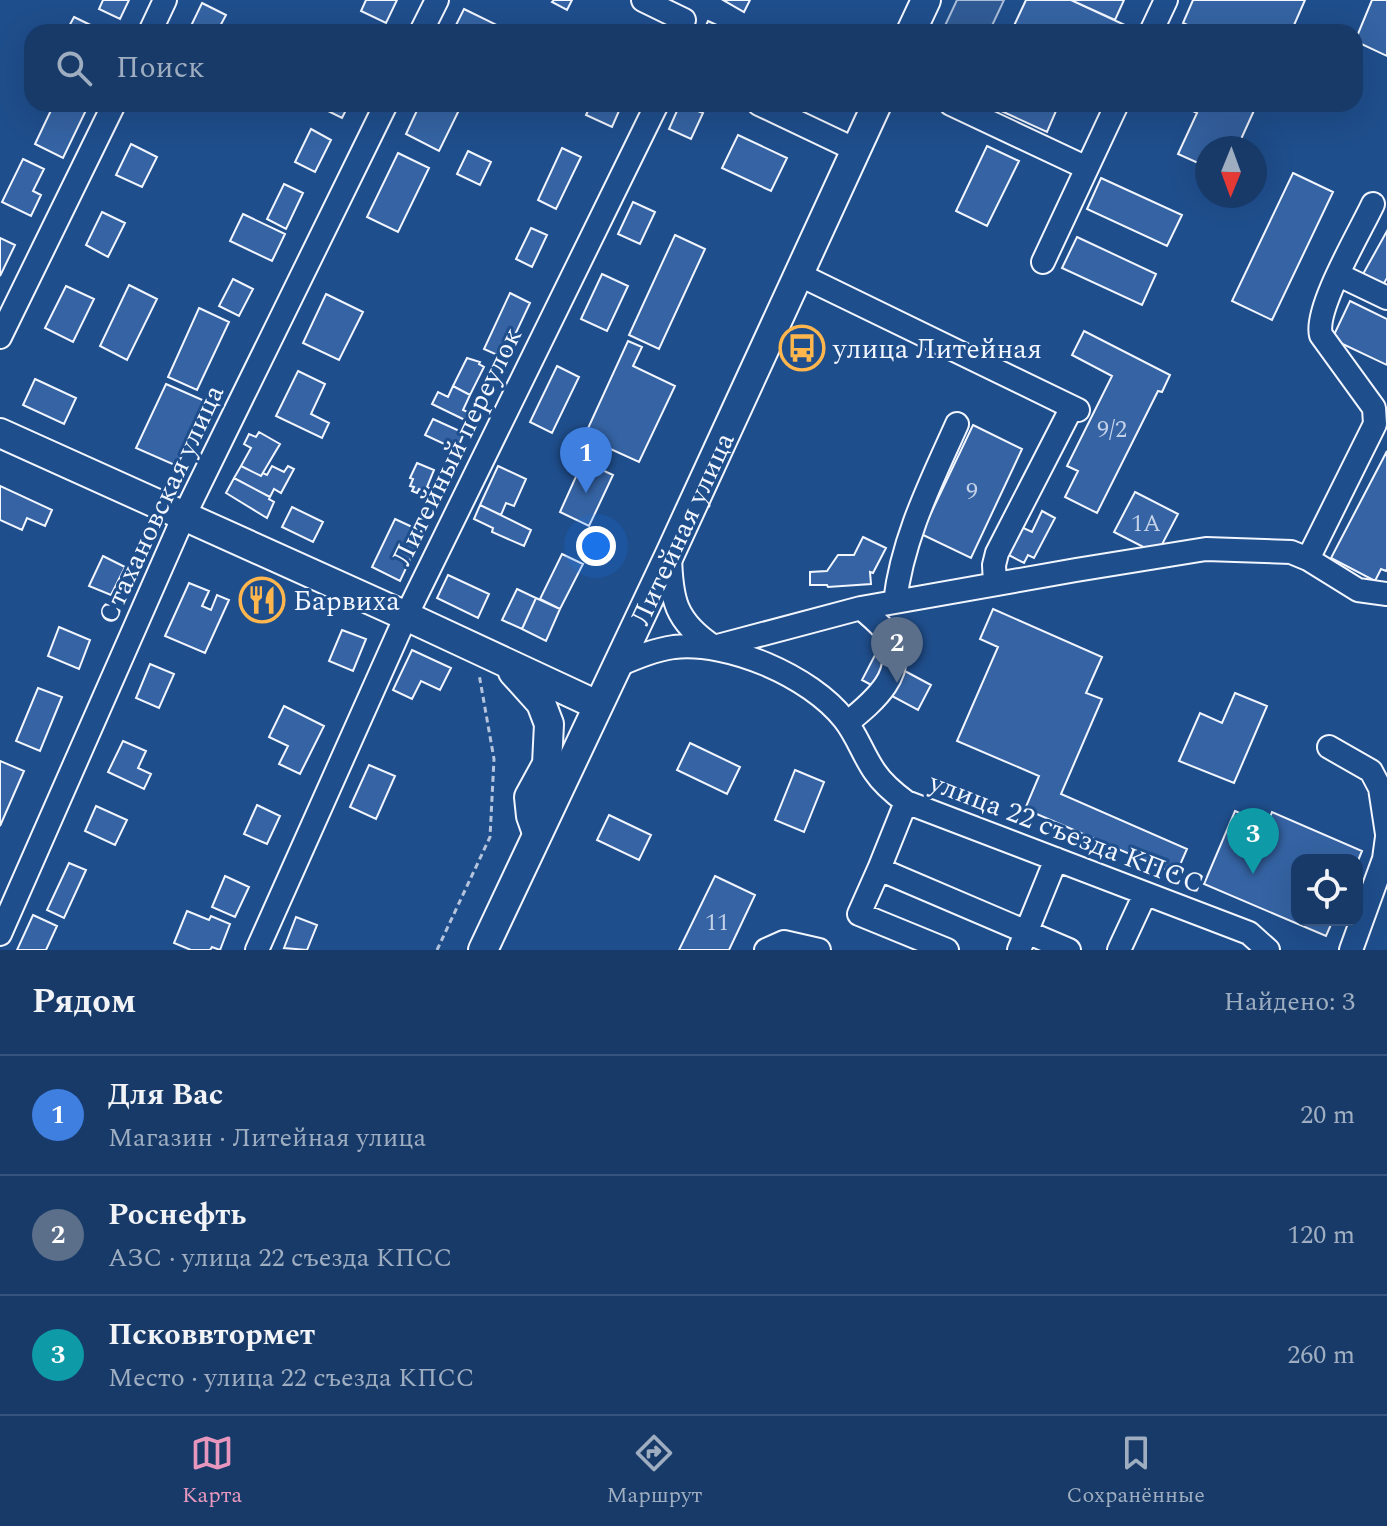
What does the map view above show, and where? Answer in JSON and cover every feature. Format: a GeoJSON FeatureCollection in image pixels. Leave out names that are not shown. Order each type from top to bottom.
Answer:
{"type":"FeatureCollection","features":[{"type":"Feature","properties":{"kind":"main road"},"geometry":{"type":"LineString","coordinates":[[915,24],[926,0]]}},
{"type":"Feature","properties":{"kind":"main road","name":"Литейная улица"},"geometry":{"type":"LineString","coordinates":[[483,950],[873,112]]}},
{"type":"Feature","properties":{"kind":"main road"},"geometry":{"type":"LineString","coordinates":[[0,433],[597,705]]}},
{"type":"Feature","properties":{"kind":"main road"},"geometry":{"type":"LineString","coordinates":[[496,658],[541,703],[549,724],[547,764],[529,797],[537,833]]}},
{"type":"Feature","properties":{"kind":"street"},"geometry":{"type":"LineString","coordinates":[[154,24],[165,0]]}},
{"type":"Feature","properties":{"kind":"street"},"geometry":{"type":"LineString","coordinates":[[425,24],[437,0]]}},
{"type":"Feature","properties":{"kind":"street"},"geometry":{"type":"LineString","coordinates":[[643,0],[680,24]]}},
{"type":"Feature","properties":{"kind":"street"},"geometry":{"type":"LineString","coordinates":[[684,24],[696,0]]}},
{"type":"Feature","properties":{"kind":"street"},"geometry":{"type":"LineString","coordinates":[[1155,24],[1166,0]]}},
{"type":"Feature","properties":{"kind":"street"},"geometry":{"type":"LineString","coordinates":[[0,337],[110,112]]}},
{"type":"Feature","properties":{"kind":"street","name":"Стахановская улица"},"geometry":{"type":"LineString","coordinates":[[0,934],[183,518],[382,112]]}},
{"type":"Feature","properties":{"kind":"street","name":"Литейный переулок"},"geometry":{"type":"LineString","coordinates":[[257,950],[406,616],[653,112]]}},
{"type":"Feature","properties":{"kind":"street"},"geometry":{"type":"LineString","coordinates":[[776,112],[856,150]]}},
{"type":"Feature","properties":{"kind":"street"},"geometry":{"type":"LineString","coordinates":[[968,112],[1087,168]]}},
{"type":"Feature","properties":{"kind":"street"},"geometry":{"type":"LineString","coordinates":[[1043,262],[1113,112]]}},
{"type":"Feature","properties":{"kind":"street"},"geometry":{"type":"LineString","coordinates":[[1308,559],[1375,424],[1374,408],[1321,335],[1318,325],[1373,204]]}},
{"type":"Feature","properties":{"kind":"street"},"geometry":{"type":"LineString","coordinates":[[798,274],[1075,409],[997,553],[995,584]]}},
{"type":"Feature","properties":{"kind":"street"},"geometry":{"type":"LineString","coordinates":[[1339,275],[1387,298]]}},
{"type":"Feature","properties":{"kind":"street"},"geometry":{"type":"LineString","coordinates":[[895,602],[898,578],[917,514],[957,424]]}},
{"type":"Feature","properties":{"kind":"street"},"geometry":{"type":"LineString","coordinates":[[670,554],[670,583],[675,605],[694,633],[714,647],[861,608],[1206,549],[1291,552],[1358,590],[1387,594]]}},
{"type":"Feature","properties":{"kind":"street"},"geometry":{"type":"LineString","coordinates":[[847,723],[880,696],[893,669],[896,651],[887,632],[861,608]]}},
{"type":"Feature","properties":{"kind":"street","name":"улица 22 съезда КПСС"},"geometry":{"type":"LineString","coordinates":[[616,666],[650,651],[714,647],[779,670],[806,684],[830,703],[847,723],[876,774],[906,802],[1249,933],[1268,950]]}},
{"type":"Feature","properties":{"kind":"street"},"geometry":{"type":"LineString","coordinates":[[1329,747],[1371,771],[1380,788],[1387,835],[1384,859],[1351,950]]}},
{"type":"Feature","properties":{"kind":"street"},"geometry":{"type":"LineString","coordinates":[[906,802],[859,914],[947,950]]}},
{"type":"Feature","properties":{"kind":"street"},"geometry":{"type":"LineString","coordinates":[[1022,941],[1056,859]]}},
{"type":"Feature","properties":{"kind":"street"},"geometry":{"type":"LineString","coordinates":[[879,869],[1022,941],[1069,950]]}},
{"type":"Feature","properties":{"kind":"street"},"geometry":{"type":"LineString","coordinates":[[1119,950],[1145,894]]}},
{"type":"Feature","properties":{"kind":"street"},"geometry":{"type":"LineString","coordinates":[[1249,933],[1289,950]]}},
{"type":"Feature","properties":{"kind":"street"},"geometry":{"type":"LineString","coordinates":[[766,950],[784,942],[819,950]]}},
{"type":"Feature","properties":{"kind":"path"},"geometry":{"type":"LineString","coordinates":[[437,950],[490,837],[494,759],[478,664],[496,658]]}},
{"type":"Feature","properties":{"kind":"shaded area"},"geometry":{"type":"Polygon","coordinates":[[[957,0],[1004,0],[993,24],[946,24],[957,0]]]}},
{"type":"Feature","properties":{"kind":"building"},"geometry":{"type":"Polygon","coordinates":[[[103,0],[129,0],[120,19],[99,9],[103,0]]]}},
{"type":"Feature","properties":{"kind":"building"},"geometry":{"type":"Polygon","coordinates":[[[366,0],[397,0],[386,23],[361,11],[366,0]]]}},
{"type":"Feature","properties":{"kind":"building"},"geometry":{"type":"Polygon","coordinates":[[[572,0],[567,10],[552,2],[572,0]]]}},
{"type":"Feature","properties":{"kind":"building"},"geometry":{"type":"Polygon","coordinates":[[[723,0],[750,0],[744,12],[723,0]]]}},
{"type":"Feature","properties":{"kind":"building"},"geometry":{"type":"Polygon","coordinates":[[[1026,0],[1071,0],[1123,24],[1015,24],[1026,0]]]}},
{"type":"Feature","properties":{"kind":"building"},"geometry":{"type":"Polygon","coordinates":[[[1071,0],[1124,0],[1115,20],[1071,0]]]}},
{"type":"Feature","properties":{"kind":"building"},"geometry":{"type":"Polygon","coordinates":[[[1193,0],[1305,0],[1294,24],[1183,23],[1193,0]]]}},
{"type":"Feature","properties":{"kind":"building"},"geometry":{"type":"Polygon","coordinates":[[[1372,0],[1387,0],[1387,56],[1363,45],[1362,24],[1372,0]]]}},
{"type":"Feature","properties":{"kind":"building"},"geometry":{"type":"Polygon","coordinates":[[[202,3],[226,15],[221,24],[192,24],[202,3]]]}},
{"type":"Feature","properties":{"kind":"building"},"geometry":{"type":"Polygon","coordinates":[[[464,9],[495,24],[456,24],[464,9]]]}},
{"type":"Feature","properties":{"kind":"building"},"geometry":{"type":"Polygon","coordinates":[[[74,17],[88,24],[70,24],[74,17]]]}},
{"type":"Feature","properties":{"kind":"building"},"geometry":{"type":"Polygon","coordinates":[[[50,112],[85,112],[63,158],[35,144],[50,112]]]}},
{"type":"Feature","properties":{"kind":"building"},"geometry":{"type":"Polygon","coordinates":[[[330,112],[345,112],[342,118],[330,112]]]}},
{"type":"Feature","properties":{"kind":"building"},"geometry":{"type":"Polygon","coordinates":[[[416,112],[458,112],[439,151],[406,134],[416,112]]]}},
{"type":"Feature","properties":{"kind":"building"},"geometry":{"type":"Polygon","coordinates":[[[587,112],[619,112],[612,127],[586,115],[587,112]]]}},
{"type":"Feature","properties":{"kind":"building"},"geometry":{"type":"Polygon","coordinates":[[[676,112],[703,113],[691,139],[669,129],[676,112]]]}},
{"type":"Feature","properties":{"kind":"building"},"geometry":{"type":"Polygon","coordinates":[[[1003,112],[1056,112],[1047,132],[1003,112]]]}},
{"type":"Feature","properties":{"kind":"building"},"geometry":{"type":"Polygon","coordinates":[[[1195,112],[1253,112],[1242,136],[1195,136],[1195,162],[1178,154],[1195,112]]]}},
{"type":"Feature","properties":{"kind":"building"},"geometry":{"type":"Polygon","coordinates":[[[311,129],[331,140],[315,172],[295,162],[311,129]]]}},
{"type":"Feature","properties":{"kind":"building"},"geometry":{"type":"Polygon","coordinates":[[[738,135],[787,158],[771,191],[722,168],[738,135]]]}},
{"type":"Feature","properties":{"kind":"building"},"geometry":{"type":"Polygon","coordinates":[[[131,144],[157,157],[142,187],[116,175],[131,144]]]}},
{"type":"Feature","properties":{"kind":"building"},"geometry":{"type":"Polygon","coordinates":[[[987,146],[1019,161],[987,226],[956,211],[987,146]]]}},
{"type":"Feature","properties":{"kind":"building"},"geometry":{"type":"Polygon","coordinates":[[[562,148],[581,157],[556,209],[538,200],[562,148]]]}},
{"type":"Feature","properties":{"kind":"building"},"geometry":{"type":"Polygon","coordinates":[[[468,151],[491,162],[480,185],[457,174],[468,151]]]}},
{"type":"Feature","properties":{"kind":"building"},"geometry":{"type":"Polygon","coordinates":[[[398,153],[429,168],[398,232],[367,217],[398,153]]]}},
{"type":"Feature","properties":{"kind":"building"},"geometry":{"type":"Polygon","coordinates":[[[23,159],[44,169],[33,191],[41,195],[31,216],[2,202],[23,159]]]}},
{"type":"Feature","properties":{"kind":"building"},"geometry":{"type":"Polygon","coordinates":[[[1293,173],[1333,192],[1272,320],[1232,301],[1293,173]]]}},
{"type":"Feature","properties":{"kind":"building"},"geometry":{"type":"Polygon","coordinates":[[[1101,178],[1182,215],[1167,246],[1087,209],[1101,178]]]}},
{"type":"Feature","properties":{"kind":"building"},"geometry":{"type":"Polygon","coordinates":[[[284,184],[303,193],[286,229],[267,219],[284,184]]]}},
{"type":"Feature","properties":{"kind":"building"},"geometry":{"type":"Polygon","coordinates":[[[633,202],[655,212],[640,244],[618,234],[633,202]]]}},
{"type":"Feature","properties":{"kind":"building"},"geometry":{"type":"Polygon","coordinates":[[[102,212],[125,223],[108,257],[86,245],[102,212]]]}},
{"type":"Feature","properties":{"kind":"building"},"geometry":{"type":"Polygon","coordinates":[[[243,214],[285,234],[272,261],[230,241],[243,214]]]}},
{"type":"Feature","properties":{"kind":"building"},"geometry":{"type":"Polygon","coordinates":[[[531,228],[547,235],[532,267],[516,259],[531,228]]]}},
{"type":"Feature","properties":{"kind":"building"},"geometry":{"type":"Polygon","coordinates":[[[1387,231],[1387,278],[1383,285],[1363,274],[1387,231]]]}},
{"type":"Feature","properties":{"kind":"building"},"geometry":{"type":"Polygon","coordinates":[[[675,235],[705,249],[659,349],[629,335],[675,235]]]}},
{"type":"Feature","properties":{"kind":"building"},"geometry":{"type":"Polygon","coordinates":[[[1077,237],[1156,274],[1142,305],[1062,268],[1077,237]]]}},
{"type":"Feature","properties":{"kind":"building"},"geometry":{"type":"Polygon","coordinates":[[[0,238],[15,245],[0,276],[0,238]]]}},
{"type":"Feature","properties":{"kind":"building"},"geometry":{"type":"Polygon","coordinates":[[[602,274],[628,286],[607,331],[581,319],[602,274]]]}},
{"type":"Feature","properties":{"kind":"building"},"geometry":{"type":"Polygon","coordinates":[[[233,279],[253,289],[239,316],[219,306],[233,279]]]}},
{"type":"Feature","properties":{"kind":"building"},"geometry":{"type":"Polygon","coordinates":[[[129,285],[157,299],[127,360],[100,346],[129,285]]]}},
{"type":"Feature","properties":{"kind":"building"},"geometry":{"type":"Polygon","coordinates":[[[66,286],[94,299],[73,342],[45,328],[66,286]]]}},
{"type":"Feature","properties":{"kind":"building"},"geometry":{"type":"Polygon","coordinates":[[[510,293],[530,303],[504,358],[484,349],[510,293]]]}},
{"type":"Feature","properties":{"kind":"building"},"geometry":{"type":"Polygon","coordinates":[[[326,294],[363,312],[339,360],[303,343],[326,294]]]}},
{"type":"Feature","properties":{"kind":"building"},"geometry":{"type":"Polygon","coordinates":[[[1350,301],[1387,319],[1387,365],[1332,339],[1350,301]]]}},
{"type":"Feature","properties":{"kind":"building"},"geometry":{"type":"Polygon","coordinates":[[[199,308],[229,322],[197,390],[168,377],[199,308]]]}},
{"type":"Feature","properties":{"kind":"building"},"geometry":{"type":"Polygon","coordinates":[[[1084,331],[1170,375],[1162,392],[1158,391],[1097,513],[1065,497],[1078,471],[1067,466],[1112,376],[1072,355],[1084,331]]]}},
{"type":"Feature","properties":{"kind":"building"},"geometry":{"type":"Polygon","coordinates":[[[628,341],[642,347],[633,366],[675,386],[639,462],[584,437],[628,341]]]}},
{"type":"Feature","properties":{"kind":"building"},"geometry":{"type":"Polygon","coordinates":[[[467,358],[480,362],[484,367],[470,395],[453,386],[467,358]]]}},
{"type":"Feature","properties":{"kind":"building"},"geometry":{"type":"Polygon","coordinates":[[[557,366],[579,377],[552,433],[530,422],[557,366]]]}},
{"type":"Feature","properties":{"kind":"building"},"geometry":{"type":"Polygon","coordinates":[[[298,371],[325,384],[311,414],[329,423],[322,438],[276,416],[298,371]]]}},
{"type":"Feature","properties":{"kind":"building"},"geometry":{"type":"Polygon","coordinates":[[[35,379],[76,398],[64,424],[23,405],[35,379]]]}},
{"type":"Feature","properties":{"kind":"building"},"geometry":{"type":"Polygon","coordinates":[[[166,384],[207,402],[177,466],[136,448],[166,384]]]}},
{"type":"Feature","properties":{"kind":"building"},"geometry":{"type":"Polygon","coordinates":[[[453,386],[470,395],[463,410],[470,413],[467,421],[432,404],[438,392],[448,397],[453,386]]]}},
{"type":"Feature","properties":{"kind":"building"},"geometry":{"type":"Polygon","coordinates":[[[433,419],[464,433],[457,450],[425,435],[433,419]]]}},
{"type":"Feature","properties":{"kind":"building"},"geometry":{"type":"Polygon","coordinates":[[[973,425],[1022,449],[971,558],[921,534],[973,425]]]}},
{"type":"Feature","properties":{"kind":"building"},"geometry":{"type":"Polygon","coordinates":[[[259,432],[280,444],[261,476],[241,466],[251,448],[244,444],[249,434],[256,437],[259,432]]]}},
{"type":"Feature","properties":{"kind":"building"},"geometry":{"type":"Polygon","coordinates":[[[1387,451],[1387,569],[1381,569],[1375,581],[1331,558],[1387,451]]]}},
{"type":"Feature","properties":{"kind":"building"},"geometry":{"type":"Polygon","coordinates":[[[583,461],[613,475],[589,526],[560,512],[583,461]]]}},
{"type":"Feature","properties":{"kind":"building"},"geometry":{"type":"Polygon","coordinates":[[[417,463],[434,470],[427,487],[431,489],[429,494],[419,489],[417,493],[412,491],[414,487],[410,486],[417,463]]]}},
{"type":"Feature","properties":{"kind":"building"},"geometry":{"type":"Polygon","coordinates":[[[241,466],[261,476],[263,473],[267,475],[272,466],[284,472],[288,466],[294,469],[281,493],[274,489],[270,497],[234,478],[241,466]]]}},
{"type":"Feature","properties":{"kind":"building"},"geometry":{"type":"Polygon","coordinates":[[[498,466],[526,479],[514,506],[506,503],[501,515],[480,505],[498,466]]]}},
{"type":"Feature","properties":{"kind":"building"},"geometry":{"type":"Polygon","coordinates":[[[234,478],[270,497],[274,502],[267,518],[226,493],[234,478]]]}},
{"type":"Feature","properties":{"kind":"building"},"geometry":{"type":"Polygon","coordinates":[[[0,486],[52,510],[45,526],[27,518],[22,530],[0,520],[0,486]]]}},
{"type":"Feature","properties":{"kind":"building"},"geometry":{"type":"Polygon","coordinates":[[[1135,492],[1178,514],[1157,554],[1114,532],[1135,492]]]}},
{"type":"Feature","properties":{"kind":"building"},"geometry":{"type":"Polygon","coordinates":[[[480,505],[531,530],[524,546],[492,532],[493,528],[474,519],[480,505]]]}},
{"type":"Feature","properties":{"kind":"building"},"geometry":{"type":"Polygon","coordinates":[[[292,507],[323,522],[313,542],[282,527],[292,507]]]}},
{"type":"Feature","properties":{"kind":"building"},"geometry":{"type":"Polygon","coordinates":[[[1042,511],[1055,518],[1034,558],[1028,555],[1024,563],[1003,552],[1017,525],[1032,532],[1042,511]]]}},
{"type":"Feature","properties":{"kind":"building"},"geometry":{"type":"Polygon","coordinates":[[[395,519],[423,532],[400,581],[372,567],[395,519]]]}},
{"type":"Feature","properties":{"kind":"building"},"geometry":{"type":"Polygon","coordinates":[[[863,537],[886,548],[873,573],[870,572],[871,584],[810,585],[810,572],[827,571],[838,555],[854,555],[863,537]]]}},
{"type":"Feature","properties":{"kind":"building"},"geometry":{"type":"Polygon","coordinates":[[[562,554],[583,564],[560,609],[540,599],[562,554]]]}},
{"type":"Feature","properties":{"kind":"building"},"geometry":{"type":"Polygon","coordinates":[[[103,556],[125,567],[111,595],[89,586],[103,556]]]}},
{"type":"Feature","properties":{"kind":"building"},"geometry":{"type":"Polygon","coordinates":[[[448,575],[489,594],[478,618],[437,598],[448,575]]]}},
{"type":"Feature","properties":{"kind":"building","name":"Барвиха"},"geometry":{"type":"Polygon","coordinates":[[[252,581],[282,594],[272,619],[241,606],[252,581]]]}},
{"type":"Feature","properties":{"kind":"building"},"geometry":{"type":"Polygon","coordinates":[[[189,583],[209,591],[202,606],[211,610],[217,595],[229,600],[205,653],[165,636],[189,583]]]}},
{"type":"Feature","properties":{"kind":"building"},"geometry":{"type":"Polygon","coordinates":[[[517,589],[536,598],[522,629],[502,620],[517,589]]]}},
{"type":"Feature","properties":{"kind":"building"},"geometry":{"type":"Polygon","coordinates":[[[536,598],[560,609],[546,641],[522,629],[536,598]]]}},
{"type":"Feature","properties":{"kind":"building"},"geometry":{"type":"Polygon","coordinates":[[[993,609],[1102,657],[1086,693],[1102,699],[1061,794],[1187,849],[1176,874],[1025,809],[1039,776],[957,741],[998,647],[980,639],[993,609]]]}},
{"type":"Feature","properties":{"kind":"building"},"geometry":{"type":"Polygon","coordinates":[[[59,627],[90,640],[79,669],[48,656],[59,627]]]}},
{"type":"Feature","properties":{"kind":"building"},"geometry":{"type":"Polygon","coordinates":[[[342,630],[366,639],[353,671],[329,661],[342,630]]]}},
{"type":"Feature","properties":{"kind":"building"},"geometry":{"type":"Polygon","coordinates":[[[412,650],[451,668],[440,690],[421,681],[412,699],[393,690],[412,650]]]}},
{"type":"Feature","properties":{"kind":"building"},"geometry":{"type":"Polygon","coordinates":[[[875,655],[931,685],[918,710],[862,680],[875,655]]]}},
{"type":"Feature","properties":{"kind":"building"},"geometry":{"type":"Polygon","coordinates":[[[150,664],[174,674],[159,708],[136,698],[150,664]]]}},
{"type":"Feature","properties":{"kind":"building"},"geometry":{"type":"Polygon","coordinates":[[[38,688],[62,697],[40,751],[16,741],[38,688]]]}},
{"type":"Feature","properties":{"kind":"building"},"geometry":{"type":"Polygon","coordinates":[[[1235,693],[1267,706],[1234,783],[1179,761],[1200,713],[1222,723],[1235,693]]]}},
{"type":"Feature","properties":{"kind":"building"},"geometry":{"type":"Polygon","coordinates":[[[284,706],[324,726],[300,774],[279,764],[288,746],[269,737],[284,706]]]}},
{"type":"Feature","properties":{"kind":"building"},"geometry":{"type":"Polygon","coordinates":[[[123,741],[146,751],[138,768],[151,774],[144,789],[108,772],[123,741]]]}},
{"type":"Feature","properties":{"kind":"building"},"geometry":{"type":"Polygon","coordinates":[[[690,743],[740,767],[727,794],[677,770],[690,743]]]}},
{"type":"Feature","properties":{"kind":"building"},"geometry":{"type":"Polygon","coordinates":[[[0,761],[24,771],[0,826],[0,761]]]}},
{"type":"Feature","properties":{"kind":"building"},"geometry":{"type":"Polygon","coordinates":[[[369,765],[395,776],[376,819],[350,807],[369,765]]]}},
{"type":"Feature","properties":{"kind":"building"},"geometry":{"type":"Polygon","coordinates":[[[795,770],[824,782],[804,832],[775,820],[795,770]]]}},
{"type":"Feature","properties":{"kind":"building"},"geometry":{"type":"Polygon","coordinates":[[[257,805],[280,816],[267,844],[244,834],[257,805]]]}},
{"type":"Feature","properties":{"kind":"building"},"geometry":{"type":"Polygon","coordinates":[[[96,806],[127,820],[115,845],[85,831],[96,806]]]}},
{"type":"Feature","properties":{"kind":"building"},"geometry":{"type":"Polygon","coordinates":[[[1235,811],[1267,825],[1272,812],[1362,851],[1361,854],[1291,854],[1291,921],[1204,884],[1235,811]]]}},
{"type":"Feature","properties":{"kind":"building"},"geometry":{"type":"Polygon","coordinates":[[[609,815],[651,835],[639,860],[597,840],[609,815]]]}},
{"type":"Feature","properties":{"kind":"building"},"geometry":{"type":"Polygon","coordinates":[[[69,863],[86,870],[64,918],[47,910],[69,863]]]}},
{"type":"Feature","properties":{"kind":"building"},"geometry":{"type":"Polygon","coordinates":[[[225,876],[249,887],[235,917],[212,907],[225,876]]]}},
{"type":"Feature","properties":{"kind":"building"},"geometry":{"type":"Polygon","coordinates":[[[715,876],[755,895],[729,950],[679,950],[715,876]]]}},
{"type":"Feature","properties":{"kind":"building"},"geometry":{"type":"Polygon","coordinates":[[[187,911],[230,924],[220,950],[212,947],[210,950],[191,950],[174,943],[187,911]]]}},
{"type":"Feature","properties":{"kind":"building"},"geometry":{"type":"Polygon","coordinates":[[[33,915],[57,926],[46,950],[17,950],[33,915]]]}},
{"type":"Feature","properties":{"kind":"building"},"geometry":{"type":"Polygon","coordinates":[[[296,917],[317,925],[307,950],[284,948],[296,917]]]}},
{"type":"Feature","properties":{"kind":"building"},"geometry":{"type":"Polygon","coordinates":[[[1303,926],[1330,926],[1326,936],[1303,926]]]}},
{"type":"Feature","properties":{"kind":"place","name":"улица Литейная"},"geometry":{"type":"Point","coordinates":[802,348]}},
{"type":"Feature","properties":{"kind":"place","name":"Для Вас"},"geometry":{"type":"Point","coordinates":[586,493]}},
{"type":"Feature","properties":{"kind":"place","name":"Барвиха"},"geometry":{"type":"Point","coordinates":[262,600]}},
{"type":"Feature","properties":{"kind":"place","name":"Роснефть"},"geometry":{"type":"Point","coordinates":[897,683]}},
{"type":"Feature","properties":{"kind":"place","name":"Псковвтормет"},"geometry":{"type":"Point","coordinates":[1253,874]}}]}
